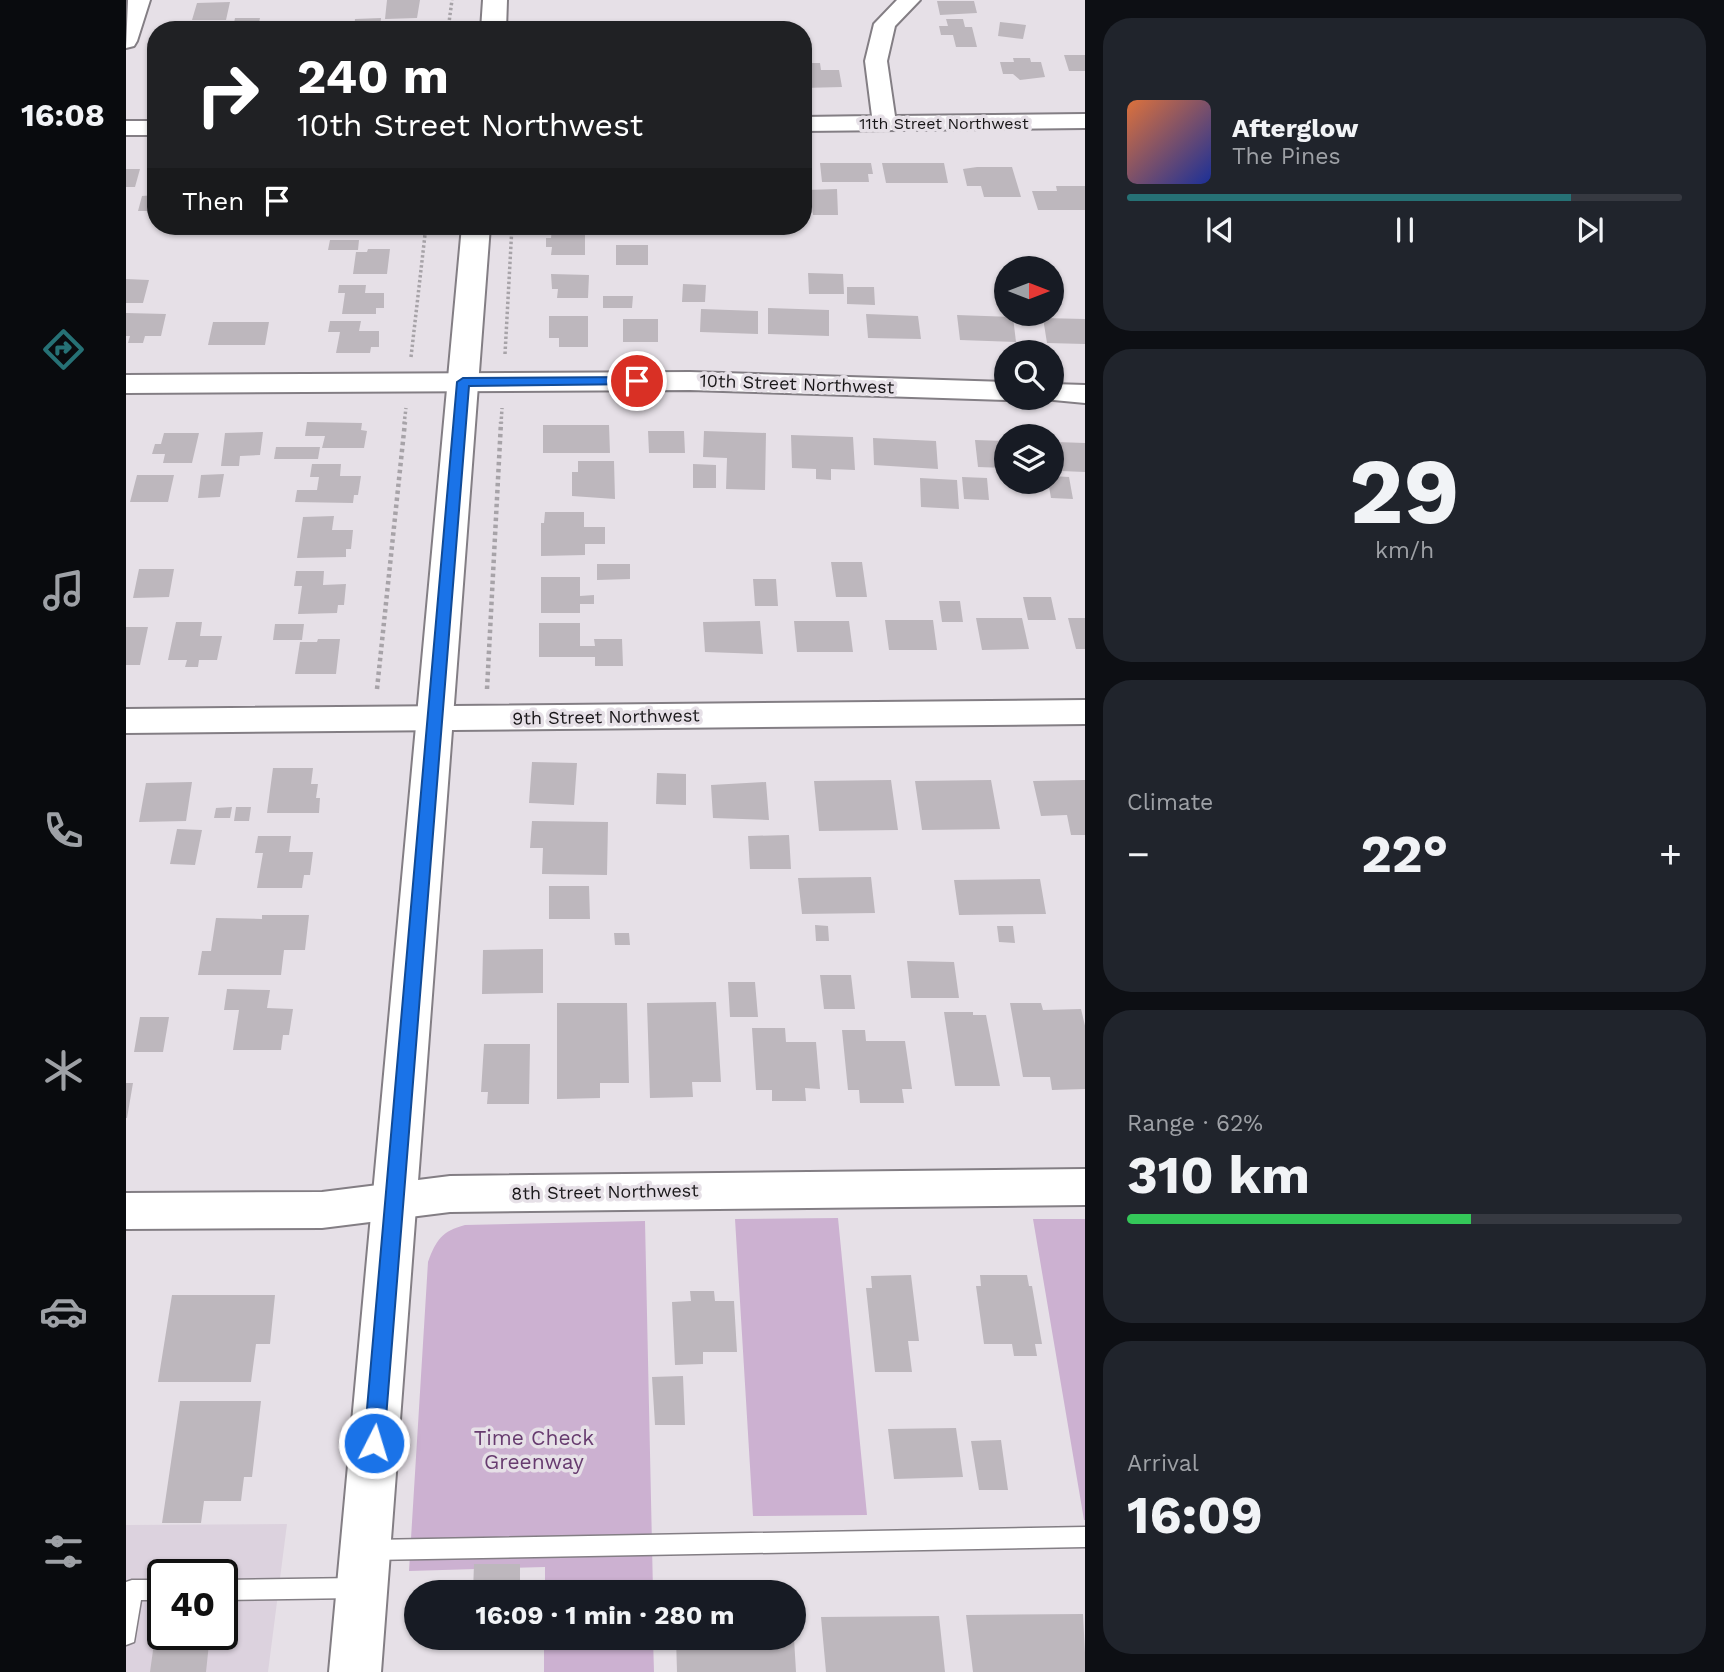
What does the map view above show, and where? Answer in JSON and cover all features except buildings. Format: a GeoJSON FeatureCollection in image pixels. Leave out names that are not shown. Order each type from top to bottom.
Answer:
{"type":"FeatureCollection","features":[{"type":"Feature","properties":{"kind":"street"},"geometry":{"type":"LineString","coordinates":[[126,41],[139,0]]}},
{"type":"Feature","properties":{"kind":"street"},"geometry":{"type":"LineString","coordinates":[[494,21],[495,0]]}},
{"type":"Feature","properties":{"kind":"street"},"geometry":{"type":"LineString","coordinates":[[884,123],[876,61],[885,24],[909,0]]}},
{"type":"Feature","properties":{"kind":"street","name":"11th Street Northwest"},"geometry":{"type":"LineString","coordinates":[[812,124],[1085,121]]}},
{"type":"Feature","properties":{"kind":"street"},"geometry":{"type":"LineString","coordinates":[[126,128],[147,128]]}},
{"type":"Feature","properties":{"kind":"street"},"geometry":{"type":"LineString","coordinates":[[355,1672],[475,235]]}},
{"type":"Feature","properties":{"kind":"street","name":"10th Street Northwest"},"geometry":{"type":"LineString","coordinates":[[126,384],[690,381],[994,391]]}},
{"type":"Feature","properties":{"kind":"street"},"geometry":{"type":"LineString","coordinates":[[1064,393],[1085,394]]}},
{"type":"Feature","properties":{"kind":"street","name":"9th Street Northwest"},"geometry":{"type":"LineString","coordinates":[[126,721],[1085,712]]}},
{"type":"Feature","properties":{"kind":"street","name":"8th Street Northwest"},"geometry":{"type":"LineString","coordinates":[[126,1211],[322,1210],[450,1194],[1085,1187]]}},
{"type":"Feature","properties":{"kind":"lane"},"geometry":{"type":"LineString","coordinates":[[238,1588],[363,1569],[1085,1537]]}},
{"type":"Feature","properties":{"kind":"lane"},"geometry":{"type":"LineString","coordinates":[[126,1634],[132,1590],[147,1590]]}},
{"type":"Feature","properties":{"kind":"path"},"geometry":{"type":"LineString","coordinates":[[449,21],[452,0]]}},
{"type":"Feature","properties":{"kind":"path"},"geometry":{"type":"LineString","coordinates":[[411,361],[425,235]]}},
{"type":"Feature","properties":{"kind":"path"},"geometry":{"type":"LineString","coordinates":[[505,359],[512,235]]}},
{"type":"Feature","properties":{"kind":"path"},"geometry":{"type":"LineString","coordinates":[[376,700],[406,404]]}},
{"type":"Feature","properties":{"kind":"path"},"geometry":{"type":"LineString","coordinates":[[486,700],[502,404]]}},
{"type":"Feature","properties":{"kind":"shaded area"},"geometry":{"type":"Polygon","coordinates":[[[287,1524],[268,1672],[126,1672],[126,1525],[287,1524]]]}},
{"type":"Feature","properties":{"kind":"green space"},"geometry":{"type":"Polygon","coordinates":[[[838,1218],[867,1515],[753,1516],[735,1219],[838,1218]]]}},
{"type":"Feature","properties":{"kind":"green space"},"geometry":{"type":"Polygon","coordinates":[[[1033,1219],[1085,1219],[1085,1520],[1084,1520],[1033,1219]]]}},
{"type":"Feature","properties":{"kind":"green space","name":"Time Check Greenway"},"geometry":{"type":"Polygon","coordinates":[[[645,1221],[653,1580],[545,1580],[545,1567],[409,1571],[428,1262],[437,1242],[445,1234],[465,1225],[645,1221]]]}},
{"type":"Feature","properties":{"kind":"green space"},"geometry":{"type":"Polygon","coordinates":[[[544,1650],[653,1650],[654,1672],[544,1672],[544,1650]]]}},
{"type":"Feature","properties":{"kind":"route"},"geometry":{"type":"LineString","coordinates":[[374,1443],[463,382],[637,381]]}}]}
